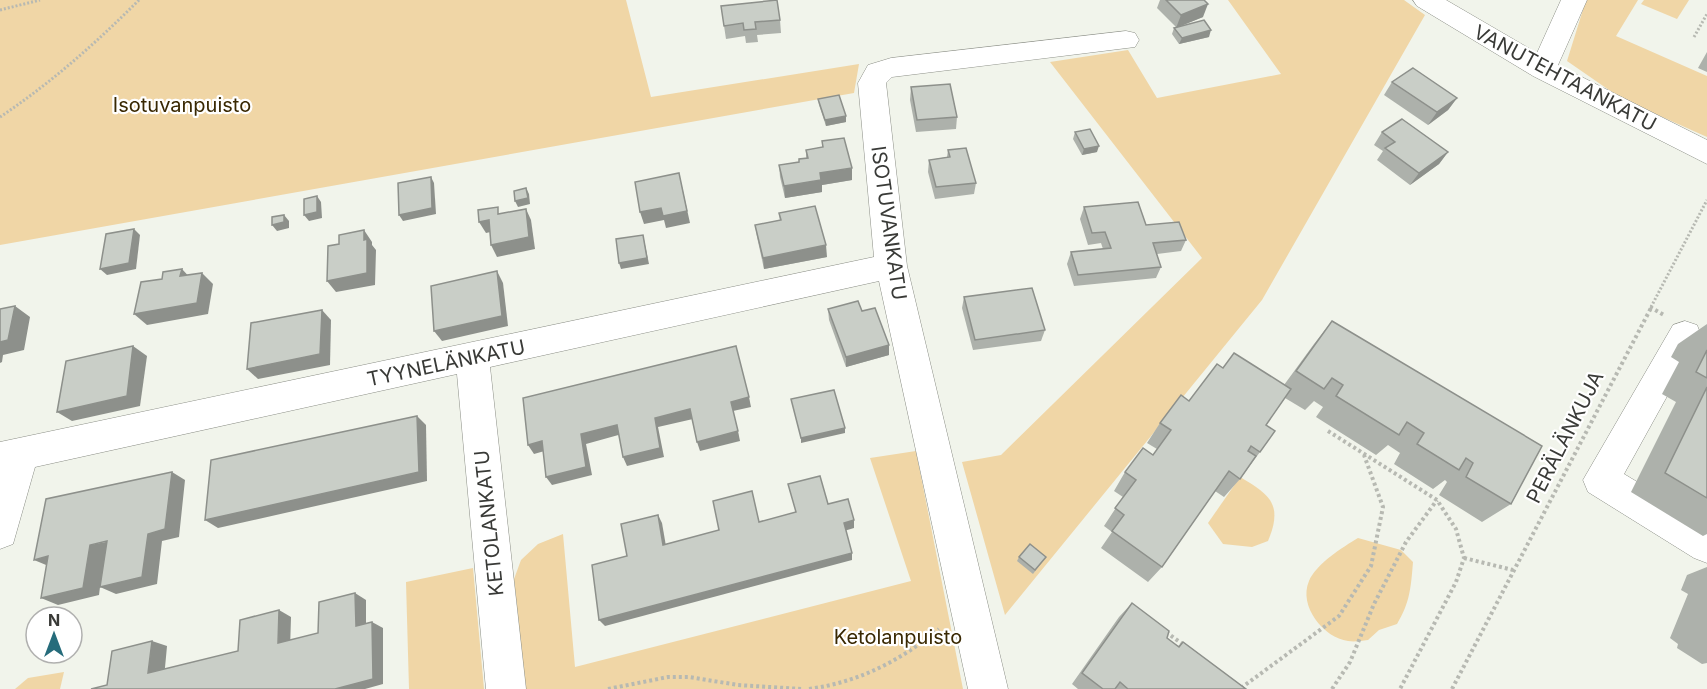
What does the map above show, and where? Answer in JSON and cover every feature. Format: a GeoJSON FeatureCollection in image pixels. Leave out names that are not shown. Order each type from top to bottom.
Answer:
{"type":"FeatureCollection","features":[{"type":"Feature","properties":{"kind":"street","name":"VANUTEHTAANKATU"},"geometry":{"type":"LineString","coordinates":[[1426,0],[1543,69],[1707,153]]}},
{"type":"Feature","properties":{"kind":"street"},"geometry":{"type":"LineString","coordinates":[[1543,69],[1575,0]]}},
{"type":"Feature","properties":{"kind":"street","name":"ISOTUVANKATU"},"geometry":{"type":"LineString","coordinates":[[988,689],[891,266],[872,83],[878,72],[891,68],[1126,40]]}},
{"type":"Feature","properties":{"kind":"street","name":"TYYNELÄNKATU"},"geometry":{"type":"LineString","coordinates":[[11,456],[891,266]]}},
{"type":"Feature","properties":{"kind":"street"},"geometry":{"type":"LineString","coordinates":[[1685,335],[1601,480],[1707,545]]}},
{"type":"Feature","properties":{"kind":"street","name":"KETOLANKATU"},"geometry":{"type":"LineString","coordinates":[[472,357],[506,689]]}},
{"type":"Feature","properties":{"kind":"street"},"geometry":{"type":"LineString","coordinates":[[0,531],[11,456]]}},
{"type":"Feature","properties":{"kind":"path"},"geometry":{"type":"LineString","coordinates":[[0,10],[40,0]]}},
{"type":"Feature","properties":{"kind":"path"},"geometry":{"type":"LineString","coordinates":[[0,117],[36,95],[139,0]]}},
{"type":"Feature","properties":{"kind":"path"},"geometry":{"type":"LineString","coordinates":[[1694,37],[1707,14]]}},
{"type":"Feature","properties":{"kind":"path","name":"PERÄLÄNKUJA"},"geometry":{"type":"LineString","coordinates":[[1452,689],[1707,200]]}},
{"type":"Feature","properties":{"kind":"path"},"geometry":{"type":"LineString","coordinates":[[1328,431],[1437,500],[1456,529],[1464,558],[1456,582],[1400,689]]}},
{"type":"Feature","properties":{"kind":"path"},"geometry":{"type":"LineString","coordinates":[[1232,681],[1241,688],[1339,616],[1371,566],[1383,507],[1364,453]]}},
{"type":"Feature","properties":{"kind":"path"},"geometry":{"type":"LineString","coordinates":[[1332,689],[1350,662],[1374,604],[1406,542],[1437,500]]}},
{"type":"Feature","properties":{"kind":"path"},"geometry":{"type":"LineString","coordinates":[[1464,558],[1513,570]]}},
{"type":"Feature","properties":{"kind":"path"},"geometry":{"type":"LineString","coordinates":[[809,689],[830,687],[896,662],[914,651],[969,604]]}},
{"type":"Feature","properties":{"kind":"path"},"geometry":{"type":"LineString","coordinates":[[1158,626],[1186,647]]}},
{"type":"Feature","properties":{"kind":"path"},"geometry":{"type":"LineString","coordinates":[[608,689],[668,677],[689,677],[738,685],[802,689]]}},
{"type":"Feature","properties":{"kind":"green space","name":"Isotuvanpuisto"},"geometry":{"type":"Polygon","coordinates":[[[0,0],[626,0],[651,97],[859,64],[854,93],[0,245],[0,0]]]}},
{"type":"Feature","properties":{"kind":"green space"},"geometry":{"type":"Polygon","coordinates":[[[1228,0],[1404,0],[1425,15],[1262,300],[1005,615],[962,462],[1001,455],[1202,258],[1050,62],[1128,50],[1157,98],[1281,74],[1228,0]]]}},
{"type":"Feature","properties":{"kind":"green space"},"geometry":{"type":"Polygon","coordinates":[[[1586,0],[1638,0],[1616,36],[1707,76],[1707,137],[1622,99],[1567,61],[1586,0]]]}},
{"type":"Feature","properties":{"kind":"green space"},"geometry":{"type":"Polygon","coordinates":[[[1644,0],[1689,0],[1677,19],[1641,4],[1644,0]]]}},
{"type":"Feature","properties":{"kind":"green space","name":"Ketolanpuisto"},"geometry":{"type":"Polygon","coordinates":[[[916,451],[963,689],[525,689],[514,579],[521,560],[538,544],[563,534],[575,667],[911,581],[870,458],[916,451]]]}},
{"type":"Feature","properties":{"kind":"green space"},"geometry":{"type":"Polygon","coordinates":[[[1240,477],[1260,490],[1271,502],[1274,510],[1268,541],[1252,547],[1223,544],[1208,523],[1240,477]]]}},
{"type":"Feature","properties":{"kind":"green space"},"geometry":{"type":"Polygon","coordinates":[[[1358,538],[1401,550],[1413,562],[1409,594],[1405,609],[1397,624],[1379,630],[1368,640],[1350,641],[1330,634],[1315,619],[1307,600],[1307,591],[1309,581],[1318,568],[1330,556],[1358,538]]]}},
{"type":"Feature","properties":{"kind":"green space"},"geometry":{"type":"Polygon","coordinates":[[[473,568],[484,689],[409,689],[406,582],[473,568]]]}},
{"type":"Feature","properties":{"kind":"green space"},"geometry":{"type":"Polygon","coordinates":[[[64,672],[60,689],[15,689],[28,678],[64,672]]]}},
{"type":"Feature","properties":{"kind":"building"},"geometry":{"type":"Polygon","coordinates":[[[777,0],[780,20],[755,22],[756,29],[744,30],[743,23],[724,26],[721,6],[777,0]]]}},
{"type":"Feature","properties":{"kind":"building"},"geometry":{"type":"Polygon","coordinates":[[[1166,0],[1204,0],[1208,4],[1181,15],[1166,0]]]}},
{"type":"Feature","properties":{"kind":"building"},"geometry":{"type":"Polygon","coordinates":[[[1204,20],[1211,30],[1182,38],[1174,28],[1204,20]]]}},
{"type":"Feature","properties":{"kind":"building"},"geometry":{"type":"Polygon","coordinates":[[[1413,68],[1457,98],[1437,112],[1392,82],[1413,68]]]}},
{"type":"Feature","properties":{"kind":"building"},"geometry":{"type":"Polygon","coordinates":[[[950,84],[957,117],[917,120],[911,87],[950,84]]]}},
{"type":"Feature","properties":{"kind":"building"},"geometry":{"type":"Polygon","coordinates":[[[839,95],[846,116],[825,120],[818,99],[839,95]]]}},
{"type":"Feature","properties":{"kind":"building"},"geometry":{"type":"Polygon","coordinates":[[[1402,119],[1448,152],[1419,173],[1385,148],[1395,142],[1382,132],[1402,119]]]}},
{"type":"Feature","properties":{"kind":"building"},"geometry":{"type":"Polygon","coordinates":[[[1090,129],[1099,146],[1084,149],[1075,132],[1090,129]]]}},
{"type":"Feature","properties":{"kind":"building"},"geometry":{"type":"Polygon","coordinates":[[[844,138],[852,168],[820,173],[821,180],[784,186],[779,165],[808,158],[806,150],[823,147],[822,141],[844,138]]]}},
{"type":"Feature","properties":{"kind":"building"},"geometry":{"type":"Polygon","coordinates":[[[966,148],[976,183],[936,187],[929,160],[950,157],[948,150],[966,148]]]}},
{"type":"Feature","properties":{"kind":"building"},"geometry":{"type":"Polygon","coordinates":[[[679,173],[687,211],[663,216],[661,208],[640,212],[635,182],[679,173]]]}},
{"type":"Feature","properties":{"kind":"building"},"geometry":{"type":"Polygon","coordinates":[[[431,177],[432,208],[399,215],[398,183],[431,177]]]}},
{"type":"Feature","properties":{"kind":"building"},"geometry":{"type":"Polygon","coordinates":[[[526,188],[528,198],[515,201],[514,191],[526,188]]]}},
{"type":"Feature","properties":{"kind":"building"},"geometry":{"type":"Polygon","coordinates":[[[317,196],[317,212],[304,215],[304,199],[317,196]]]}},
{"type":"Feature","properties":{"kind":"building"},"geometry":{"type":"Polygon","coordinates":[[[1138,202],[1146,225],[1179,222],[1186,240],[1153,243],[1161,267],[1078,275],[1071,252],[1111,248],[1105,232],[1092,233],[1084,207],[1138,202]]]}},
{"type":"Feature","properties":{"kind":"building"},"geometry":{"type":"Polygon","coordinates":[[[815,206],[826,245],[763,258],[755,225],[781,220],[779,213],[815,206]]]}},
{"type":"Feature","properties":{"kind":"building"},"geometry":{"type":"Polygon","coordinates":[[[498,207],[498,214],[526,209],[529,237],[491,245],[489,220],[479,222],[478,210],[498,207]]]}},
{"type":"Feature","properties":{"kind":"building"},"geometry":{"type":"Polygon","coordinates":[[[284,215],[284,222],[272,225],[272,217],[284,215]]]}},
{"type":"Feature","properties":{"kind":"building"},"geometry":{"type":"Polygon","coordinates":[[[134,229],[129,263],[100,269],[106,234],[134,229]]]}},
{"type":"Feature","properties":{"kind":"building"},"geometry":{"type":"Polygon","coordinates":[[[364,230],[364,240],[367,239],[367,273],[327,281],[328,246],[339,244],[339,235],[364,230]]]}},
{"type":"Feature","properties":{"kind":"building"},"geometry":{"type":"Polygon","coordinates":[[[643,235],[647,258],[619,263],[616,239],[643,235]]]}},
{"type":"Feature","properties":{"kind":"building"},"geometry":{"type":"Polygon","coordinates":[[[182,269],[180,276],[202,273],[197,303],[134,314],[141,282],[162,279],[163,272],[182,269]]]}},
{"type":"Feature","properties":{"kind":"building"},"geometry":{"type":"Polygon","coordinates":[[[497,271],[502,316],[434,331],[431,286],[497,271]]]}},
{"type":"Feature","properties":{"kind":"building"},"geometry":{"type":"Polygon","coordinates":[[[1032,288],[1045,330],[975,340],[964,297],[1032,288]]]}},
{"type":"Feature","properties":{"kind":"building"},"geometry":{"type":"Polygon","coordinates":[[[858,301],[862,311],[875,308],[889,345],[846,357],[828,309],[858,301]]]}},
{"type":"Feature","properties":{"kind":"building"},"geometry":{"type":"Polygon","coordinates":[[[15,306],[8,340],[0,342],[0,309],[15,306]]]}},
{"type":"Feature","properties":{"kind":"building"},"geometry":{"type":"Polygon","coordinates":[[[322,310],[320,354],[247,369],[251,323],[322,310]]]}},
{"type":"Feature","properties":{"kind":"building"},"geometry":{"type":"Polygon","coordinates":[[[1332,321],[1542,446],[1511,504],[1466,477],[1473,463],[1466,458],[1459,470],[1417,444],[1424,433],[1407,422],[1399,435],[1336,396],[1343,385],[1332,378],[1324,389],[1296,371],[1332,321]]]}},
{"type":"Feature","properties":{"kind":"building"},"geometry":{"type":"Polygon","coordinates":[[[133,346],[127,396],[57,412],[66,361],[133,346]]]}},
{"type":"Feature","properties":{"kind":"building"},"geometry":{"type":"Polygon","coordinates":[[[736,346],[749,397],[731,402],[738,431],[697,442],[690,409],[655,418],[660,448],[623,457],[617,425],[581,434],[586,467],[546,477],[542,441],[528,445],[523,398],[736,346]]]}},
{"type":"Feature","properties":{"kind":"building"},"geometry":{"type":"Polygon","coordinates":[[[1707,350],[1707,378],[1696,372],[1707,350]]]}},
{"type":"Feature","properties":{"kind":"building"},"geometry":{"type":"Polygon","coordinates":[[[1234,353],[1291,389],[1266,425],[1275,431],[1260,452],[1251,446],[1248,451],[1256,456],[1240,479],[1229,471],[1162,567],[1112,531],[1124,515],[1115,508],[1136,480],[1125,472],[1143,448],[1153,455],[1171,430],[1160,423],[1181,395],[1189,401],[1217,364],[1223,368],[1234,353]]]}},
{"type":"Feature","properties":{"kind":"building"},"geometry":{"type":"Polygon","coordinates":[[[1707,387],[1707,498],[1665,473],[1707,387]]]}},
{"type":"Feature","properties":{"kind":"building"},"geometry":{"type":"Polygon","coordinates":[[[834,390],[845,428],[801,438],[791,399],[834,390]]]}},
{"type":"Feature","properties":{"kind":"building"},"geometry":{"type":"Polygon","coordinates":[[[417,416],[419,472],[205,520],[211,460],[417,416]]]}},
{"type":"Feature","properties":{"kind":"building"},"geometry":{"type":"Polygon","coordinates":[[[172,472],[165,529],[148,534],[142,577],[100,587],[107,541],[90,545],[83,588],[41,598],[48,556],[34,560],[46,499],[172,472]]]}},
{"type":"Feature","properties":{"kind":"building"},"geometry":{"type":"Polygon","coordinates":[[[820,476],[828,504],[848,499],[854,520],[844,523],[852,553],[599,620],[592,565],[627,556],[621,524],[658,515],[663,545],[719,530],[713,501],[752,491],[759,522],[796,512],[788,484],[820,476]]]}},
{"type":"Feature","properties":{"kind":"building"},"geometry":{"type":"Polygon","coordinates":[[[1030,544],[1046,557],[1035,570],[1019,557],[1030,544]]]}},
{"type":"Feature","properties":{"kind":"building"},"geometry":{"type":"Polygon","coordinates":[[[355,593],[356,626],[372,622],[373,679],[335,689],[91,689],[107,685],[112,651],[152,641],[148,673],[238,651],[240,620],[279,610],[278,643],[318,633],[319,602],[355,593]]]}},
{"type":"Feature","properties":{"kind":"building"},"geometry":{"type":"Polygon","coordinates":[[[1132,603],[1169,631],[1167,638],[1179,647],[1183,642],[1246,689],[1128,689],[1120,682],[1115,689],[1103,689],[1082,673],[1132,603]]]}}]}
